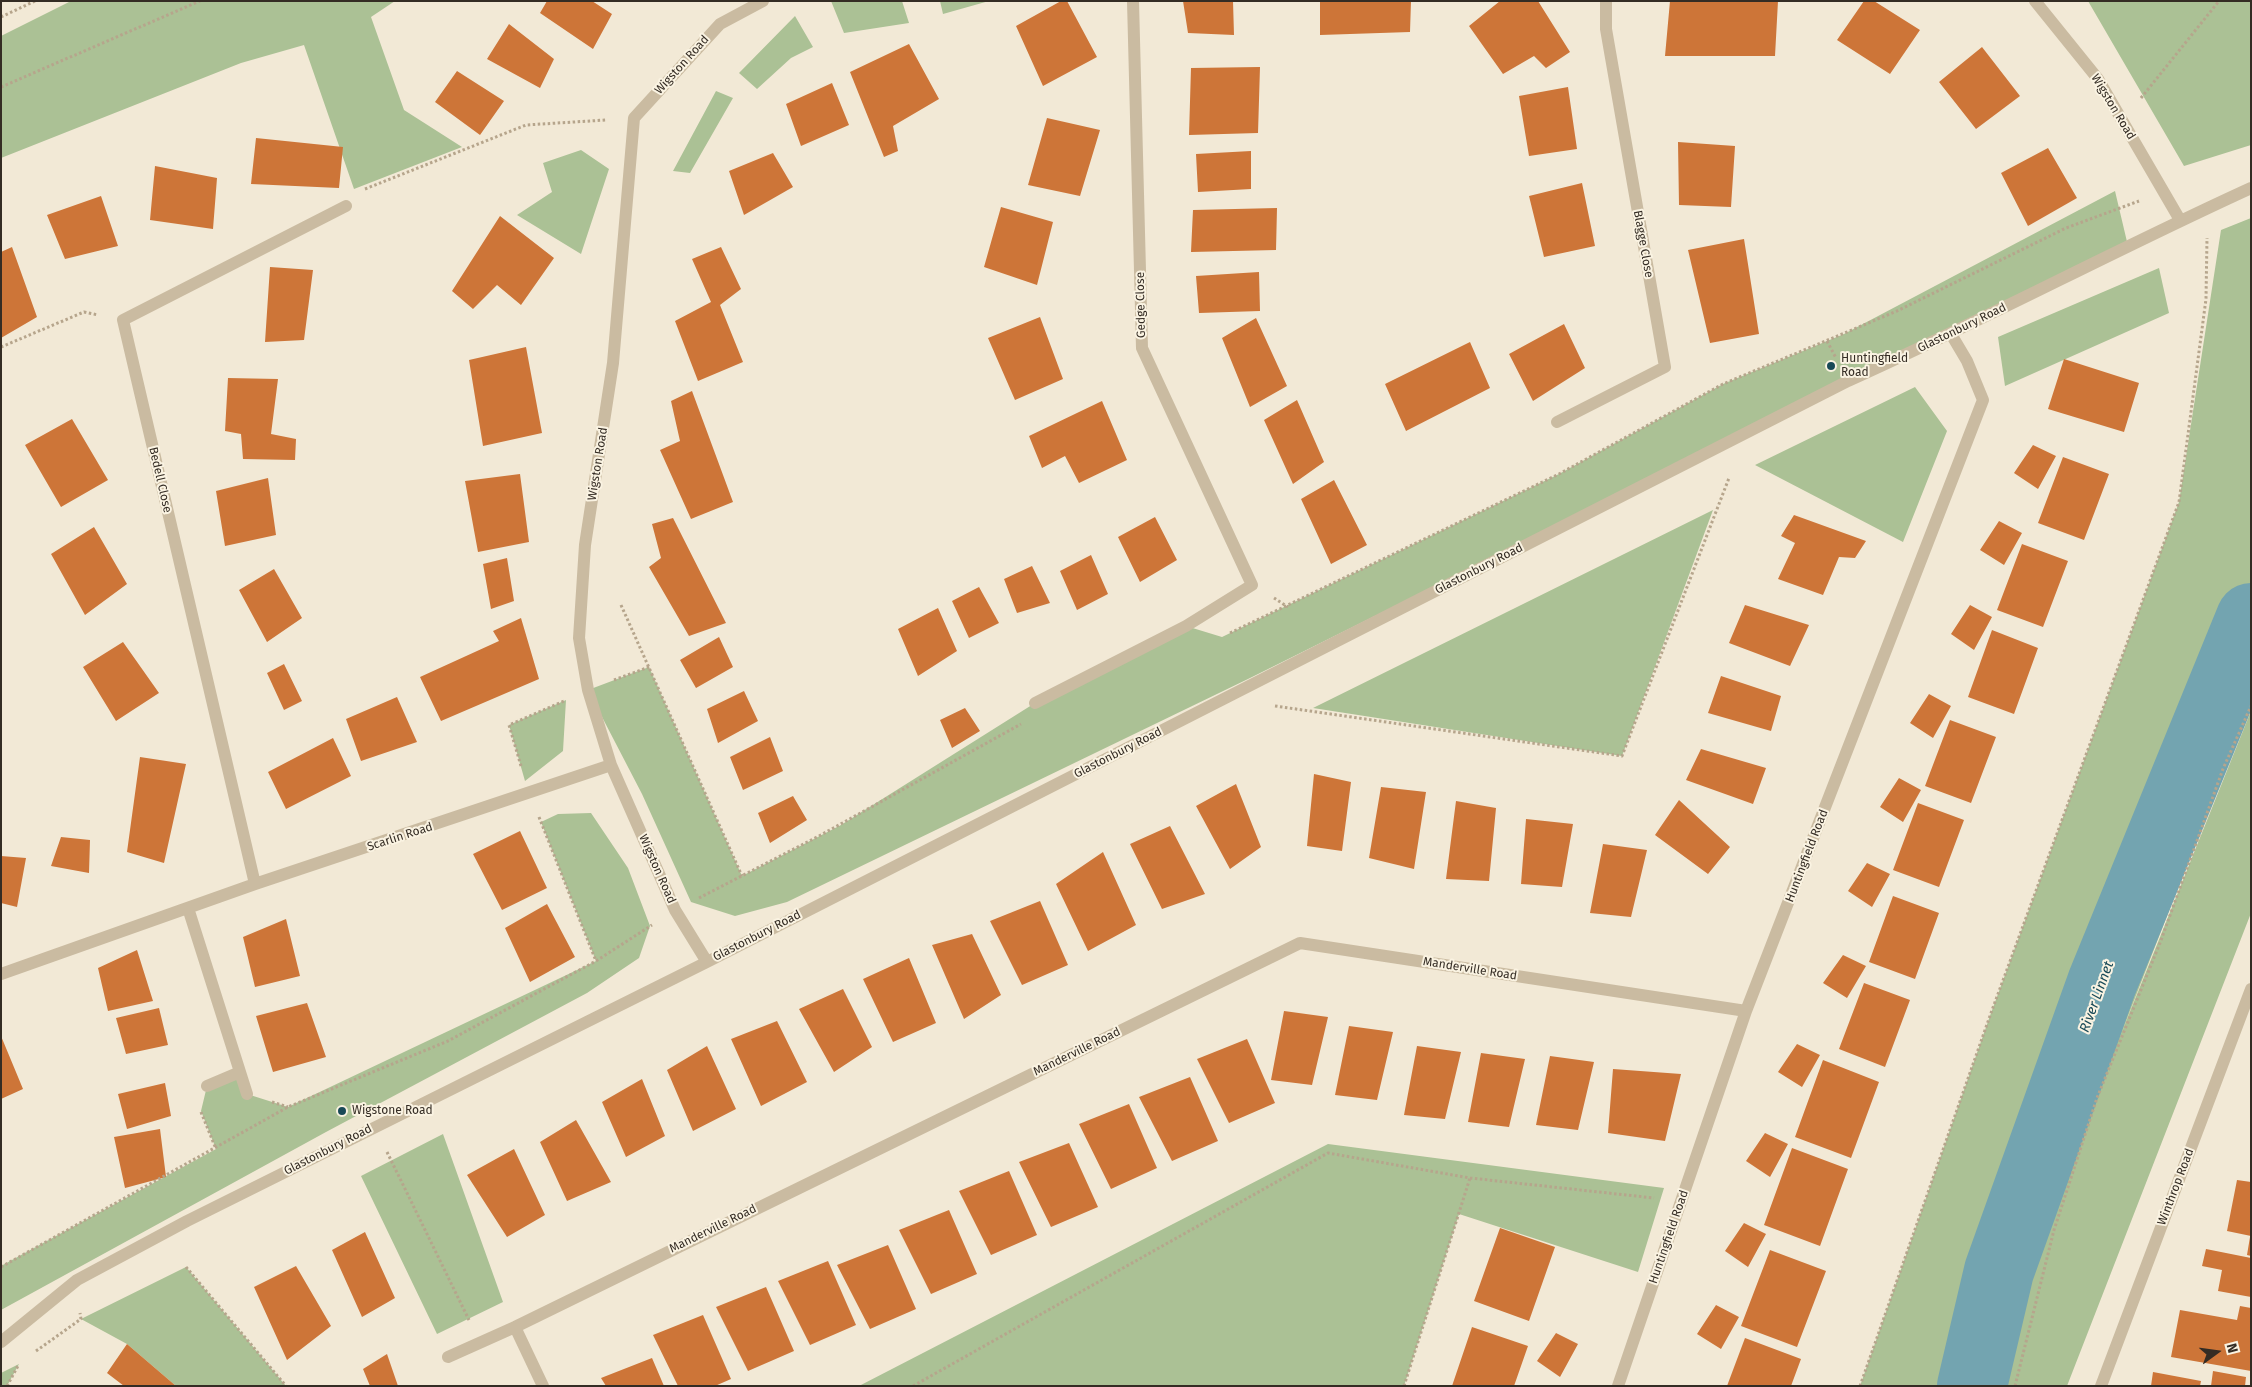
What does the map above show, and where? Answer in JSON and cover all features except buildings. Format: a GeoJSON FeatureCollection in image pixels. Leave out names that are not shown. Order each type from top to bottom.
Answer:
{"type":"FeatureCollection","features":[{"type":"Feature","properties":{"kind":"street","name":"Wigston Road"},"geometry":{"type":"LineString","coordinates":[[707,962],[675,910],[611,765],[588,690],[579,638],[585,545],[613,363],[634,118],[720,24],[763,1]]}},
{"type":"Feature","properties":{"kind":"street","name":"Gedge Close"},"geometry":{"type":"LineString","coordinates":[[1133,1],[1142,348],[1252,585],[1186,626]]}},
{"type":"Feature","properties":{"kind":"street","name":"Blagge Close"},"geometry":{"type":"LineString","coordinates":[[1557,422],[1665,367],[1606,29],[1606,1]]}},
{"type":"Feature","properties":{"kind":"street","name":"Wigston Road"},"geometry":{"type":"LineString","coordinates":[[2035,1],[2098,80],[2180,220]]}},
{"type":"Feature","properties":{"kind":"street","name":"Glastonbury Road"},"geometry":{"type":"LineString","coordinates":[[1,1342],[77,1280],[187,1221],[707,962],[1848,382],[1951,334],[2180,220],[2251,188]]}},
{"type":"Feature","properties":{"kind":"street"},"geometry":{"type":"LineString","coordinates":[[123,320],[346,206]]}},
{"type":"Feature","properties":{"kind":"street","name":"Bedell Close"},"geometry":{"type":"LineString","coordinates":[[123,320],[255,884]]}},
{"type":"Feature","properties":{"kind":"street","name":"Huntingfield Road"},"geometry":{"type":"LineString","coordinates":[[1618,1386],[1746,1011],[1983,400],[1968,361],[1951,334]]}},
{"type":"Feature","properties":{"kind":"street"},"geometry":{"type":"LineString","coordinates":[[1035,703],[1186,626]]}},
{"type":"Feature","properties":{"kind":"street","name":"Scarlin Road"},"geometry":{"type":"LineString","coordinates":[[1,974],[255,884],[611,765]]}},
{"type":"Feature","properties":{"kind":"street"},"geometry":{"type":"LineString","coordinates":[[188,908],[247,1094]]}},
{"type":"Feature","properties":{"kind":"street","name":"Manderville Road"},"geometry":{"type":"LineString","coordinates":[[448,1357],[1300,943],[1746,1011]]}},
{"type":"Feature","properties":{"kind":"street","name":"Winthrop Road"},"geometry":{"type":"LineString","coordinates":[[2101,1386],[2251,989]]}},
{"type":"Feature","properties":{"kind":"street"},"geometry":{"type":"LineString","coordinates":[[207,1086],[240,1072]]}},
{"type":"Feature","properties":{"kind":"street"},"geometry":{"type":"LineString","coordinates":[[515,1326],[543,1386]]}},
{"type":"Feature","properties":{"kind":"path"},"geometry":{"type":"LineString","coordinates":[[1,17],[35,1]]}},
{"type":"Feature","properties":{"kind":"path"},"geometry":{"type":"LineString","coordinates":[[1,87],[200,1]]}},
{"type":"Feature","properties":{"kind":"path"},"geometry":{"type":"LineString","coordinates":[[2118,115],[2143,96],[2219,1]]}},
{"type":"Feature","properties":{"kind":"path"},"geometry":{"type":"LineString","coordinates":[[346,206],[361,191],[526,125],[634,118]]}},
{"type":"Feature","properties":{"kind":"path"},"geometry":{"type":"LineString","coordinates":[[1186,626],[1222,637],[1559,474],[1723,384],[1896,311],[2066,228],[2163,192]]}},
{"type":"Feature","properties":{"kind":"path"},"geometry":{"type":"LineString","coordinates":[[1860,1386],[1994,1004],[2179,502],[2206,299],[2207,208]]}},
{"type":"Feature","properties":{"kind":"path"},"geometry":{"type":"LineString","coordinates":[[1,347],[84,312],[123,320]]}},
{"type":"Feature","properties":{"kind":"path"},"geometry":{"type":"LineString","coordinates":[[1275,706],[1622,756],[1729,478]]}},
{"type":"Feature","properties":{"kind":"path"},"geometry":{"type":"LineString","coordinates":[[621,605],[742,876]]}},
{"type":"Feature","properties":{"kind":"path"},"geometry":{"type":"LineString","coordinates":[[1,1267],[288,1108],[448,1041],[596,961],[675,910],[826,832],[1023,722],[1035,703]]}},
{"type":"Feature","properties":{"kind":"path"},"geometry":{"type":"LineString","coordinates":[[2015,1386],[2054,1230],[2097,1098],[2160,943],[2223,769],[2251,706]]}},
{"type":"Feature","properties":{"kind":"path"},"geometry":{"type":"LineString","coordinates":[[207,1086],[201,1111],[216,1149]]}},
{"type":"Feature","properties":{"kind":"path"},"geometry":{"type":"LineString","coordinates":[[374,1127],[480,1342]]}},
{"type":"Feature","properties":{"kind":"path"},"geometry":{"type":"LineString","coordinates":[[913,1386],[1328,1153],[1470,1178],[1682,1201]]}},
{"type":"Feature","properties":{"kind":"path"},"geometry":{"type":"LineString","coordinates":[[1404,1386],[1470,1178]]}},
{"type":"Feature","properties":{"kind":"path"},"geometry":{"type":"LineString","coordinates":[[186,1267],[286,1386]]}},
{"type":"Feature","properties":{"kind":"green space"},"geometry":{"type":"Polygon","coordinates":[[[71,1],[395,1],[371,17],[404,110],[462,147],[354,189],[304,45],[241,63],[1,158],[1,36],[71,1]]]}},
{"type":"Feature","properties":{"kind":"green space"},"geometry":{"type":"Polygon","coordinates":[[[831,1],[902,1],[909,23],[844,33],[831,1]]]}},
{"type":"Feature","properties":{"kind":"green space"},"geometry":{"type":"Polygon","coordinates":[[[940,1],[989,1],[943,14],[940,1]]]}},
{"type":"Feature","properties":{"kind":"green space"},"geometry":{"type":"Polygon","coordinates":[[[2088,1],[2251,1],[2251,145],[2184,166],[2088,1]]]}},
{"type":"Feature","properties":{"kind":"green space"},"geometry":{"type":"Polygon","coordinates":[[[795,16],[813,47],[791,58],[757,89],[739,73],[795,16]]]}},
{"type":"Feature","properties":{"kind":"green space"},"geometry":{"type":"Polygon","coordinates":[[[716,91],[733,98],[690,173],[673,171],[716,91]]]}},
{"type":"Feature","properties":{"kind":"green space"},"geometry":{"type":"Polygon","coordinates":[[[581,150],[609,169],[581,254],[517,215],[552,192],[543,163],[581,150]]]}},
{"type":"Feature","properties":{"kind":"green space"},"geometry":{"type":"Polygon","coordinates":[[[2115,191],[2128,246],[1848,381],[1248,679],[787,902],[735,916],[691,902],[642,794],[588,690],[649,667],[742,876],[841,825],[1035,703],[1186,626],[1222,637],[1559,474],[1723,384],[1844,334],[2115,191]]]}},
{"type":"Feature","properties":{"kind":"green space"},"geometry":{"type":"Polygon","coordinates":[[[2251,218],[2251,701],[2119,1039],[2251,711],[2251,913],[2067,1386],[1860,1386],[1991,1013],[2179,502],[2221,230],[2251,218]]]}},
{"type":"Feature","properties":{"kind":"green space"},"geometry":{"type":"Polygon","coordinates":[[[2159,268],[2169,313],[2005,386],[1998,337],[2159,268]]]}},
{"type":"Feature","properties":{"kind":"green space"},"geometry":{"type":"Polygon","coordinates":[[[1915,387],[1947,431],[1903,542],[1755,465],[1915,387]]]}},
{"type":"Feature","properties":{"kind":"green space"},"geometry":{"type":"Polygon","coordinates":[[[1713,510],[1622,756],[1313,708],[1713,510]]]}},
{"type":"Feature","properties":{"kind":"green space"},"geometry":{"type":"Polygon","coordinates":[[[566,700],[563,751],[525,781],[509,725],[566,700]]]}},
{"type":"Feature","properties":{"kind":"green space"},"geometry":{"type":"Polygon","coordinates":[[[591,813],[628,868],[650,926],[639,958],[587,993],[326,1132],[1,1310],[1,1266],[216,1149],[201,1111],[207,1086],[240,1072],[247,1094],[288,1107],[596,961],[541,822],[558,814],[591,813]]]}},
{"type":"Feature","properties":{"kind":"green space"},"geometry":{"type":"Polygon","coordinates":[[[443,1134],[503,1302],[437,1334],[361,1176],[443,1134]]]}},
{"type":"Feature","properties":{"kind":"green space"},"geometry":{"type":"Polygon","coordinates":[[[1328,1144],[1664,1188],[1638,1272],[1459,1214],[1404,1386],[859,1386],[1328,1144]]]}},
{"type":"Feature","properties":{"kind":"green space"},"geometry":{"type":"Polygon","coordinates":[[[186,1267],[286,1386],[176,1386],[127,1344],[81,1319],[186,1267]]]}},
{"type":"Feature","properties":{"kind":"green space"},"geometry":{"type":"Polygon","coordinates":[[[19,1364],[7,1386],[1,1386],[1,1373],[19,1364]]]}},
{"type":"Feature","properties":{"kind":"waterway","name":"River Linnet"},"geometry":{"type":"LineString","coordinates":[[1972,1386],[1999,1271],[2102,983],[2251,618]]}},
{"type":"Feature","properties":{"kind":"place","name":"Huntingfield Road"},"geometry":{"type":"Point","coordinates":[1831,366]}},
{"type":"Feature","properties":{"kind":"place","name":"Wigstone Road"},"geometry":{"type":"Point","coordinates":[342,1111]}}]}
